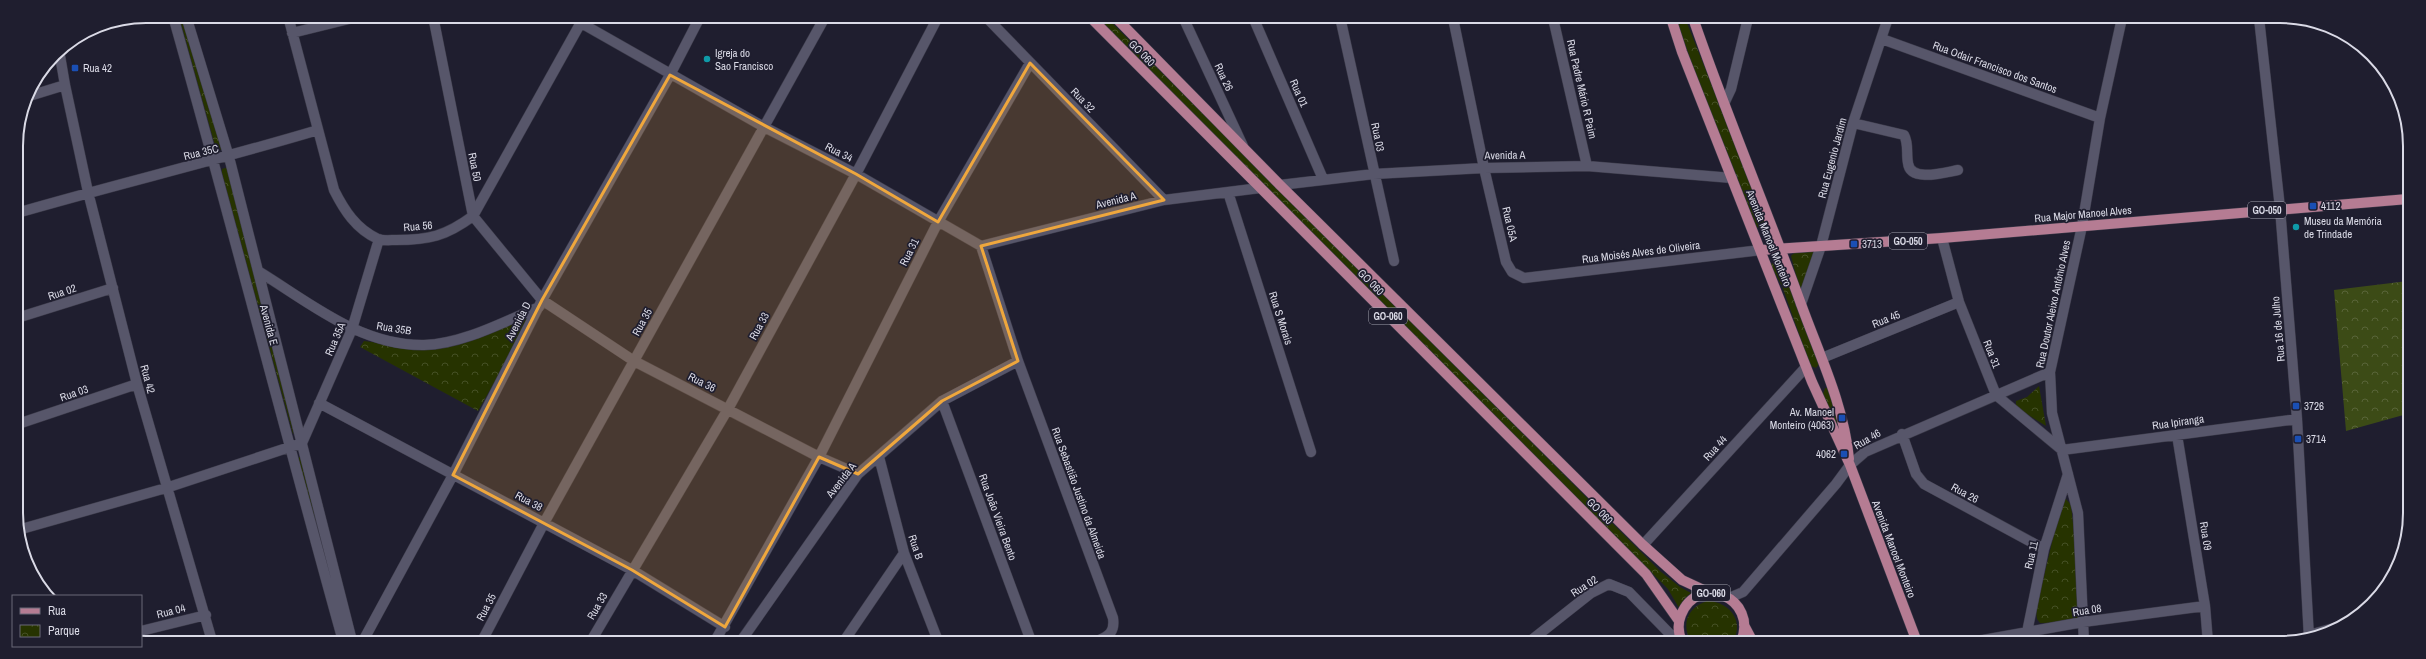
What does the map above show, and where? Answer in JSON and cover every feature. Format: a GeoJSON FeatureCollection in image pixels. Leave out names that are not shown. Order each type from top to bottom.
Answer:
{"type":"FeatureCollection","features":[{"type":"Feature","properties":{"kind":"main road","name":"GO 060"},"geometry":{"type":"LineString","coordinates":[[1096,23],[1646,574],[1675,627]]}},
{"type":"Feature","properties":{"kind":"main road","name":"GO 060"},"geometry":{"type":"LineString","coordinates":[[1121,23],[1280,185],[1643,545],[1682,580],[1710,593]]}},
{"type":"Feature","properties":{"kind":"main road","name":"Avenida Manoel Monteiro"},"geometry":{"type":"LineString","coordinates":[[1673,23],[1682,52],[1812,382],[1850,465],[1915,636]]}},
{"type":"Feature","properties":{"kind":"main road","name":"Avenida Manoel Monteiro"},"geometry":{"type":"LineString","coordinates":[[1695,23],[1724,104],[1822,358],[1847,434],[1850,465]]}},
{"type":"Feature","properties":{"kind":"main road","name":"Rua Major Manoel Alves"},"geometry":{"type":"LineString","coordinates":[[1761,250],[1780,247],[1821,246],[1942,238],[2280,208],[2403,199]]}},
{"type":"Feature","properties":{"kind":"main road"},"geometry":{"type":"LineString","coordinates":[[1812,382],[1828,376]]}},
{"type":"Feature","properties":{"kind":"main road","name":"GO-060"},"geometry":{"type":"LineString","coordinates":[[1679,636],[1675,627],[1684,607],[1692,599],[1710,593],[1729,598],[1738,607],[1744,625],[1750,636]]}},
{"type":"Feature","properties":{"kind":"main road","name":"GO-060"},"geometry":{"type":"LineString","coordinates":[[1742,636],[1744,625]]}},
{"type":"Feature","properties":{"kind":"street","name":"Avenida E"},"geometry":{"type":"LineString","coordinates":[[175,23],[214,161],[289,448],[350,636]]}},
{"type":"Feature","properties":{"kind":"street","name":"Avenida E"},"geometry":{"type":"LineString","coordinates":[[188,23],[229,157],[302,443],[333,586],[342,636]]}},
{"type":"Feature","properties":{"kind":"street"},"geometry":{"type":"LineString","coordinates":[[290,23],[334,190],[345,211],[361,228],[379,240]]}},
{"type":"Feature","properties":{"kind":"street"},"geometry":{"type":"LineString","coordinates":[[292,33],[333,23]]}},
{"type":"Feature","properties":{"kind":"street","name":"Rua 50"},"geometry":{"type":"LineString","coordinates":[[434,23],[473,216],[540,304]]}},
{"type":"Feature","properties":{"kind":"street","name":"Rua 56"},"geometry":{"type":"LineString","coordinates":[[379,240],[420,240],[440,236],[473,216],[580,23]]}},
{"type":"Feature","properties":{"kind":"street","name":"Rua 34"},"geometry":{"type":"LineString","coordinates":[[587,23],[670,75],[764,127],[856,174],[981,246]]}},
{"type":"Feature","properties":{"kind":"street","name":"Avenida D"},"geometry":{"type":"LineString","coordinates":[[366,636],[453,475],[540,304],[670,75],[697,23]]}},
{"type":"Feature","properties":{"kind":"street","name":"Rua 35"},"geometry":{"type":"LineString","coordinates":[[485,636],[544,523],[821,23]]}},
{"type":"Feature","properties":{"kind":"street","name":"Rua 33"},"geometry":{"type":"LineString","coordinates":[[594,636],[728,409],[856,174],[935,23]]}},
{"type":"Feature","properties":{"kind":"street","name":"Rua 32"},"geometry":{"type":"LineString","coordinates":[[992,23],[1164,200]]}},
{"type":"Feature","properties":{"kind":"street","name":"Rua 26"},"geometry":{"type":"LineString","coordinates":[[1186,23],[1243,146]]}},
{"type":"Feature","properties":{"kind":"street","name":"Rua 01"},"geometry":{"type":"LineString","coordinates":[[1256,23],[1323,179]]}},
{"type":"Feature","properties":{"kind":"street","name":"Rua 03"},"geometry":{"type":"LineString","coordinates":[[1341,23],[1374,174],[1392,244],[1394,261]]}},
{"type":"Feature","properties":{"kind":"street","name":"Rua 05A"},"geometry":{"type":"LineString","coordinates":[[1454,23],[1484,168],[1506,262],[1512,272],[1524,278]]}},
{"type":"Feature","properties":{"kind":"street","name":"Rua Padre Mário R Paim"},"geometry":{"type":"LineString","coordinates":[[1555,23],[1587,166]]}},
{"type":"Feature","properties":{"kind":"street"},"geometry":{"type":"LineString","coordinates":[[1724,104],[1731,89],[1747,23]]}},
{"type":"Feature","properties":{"kind":"street","name":"Rua Eugenio Jardim"},"geometry":{"type":"LineString","coordinates":[[1801,304],[1821,246],[1853,123],[1887,23]]}},
{"type":"Feature","properties":{"kind":"street","name":"Rua Doutor Aleixo Antônio Alves"},"geometry":{"type":"LineString","coordinates":[[2084,636],[2078,513],[2052,413],[2050,372],[2082,226],[2100,118],[2121,23]]}},
{"type":"Feature","properties":{"kind":"street","name":"Rua 16 de Julho"},"geometry":{"type":"LineString","coordinates":[[2260,23],[2280,208],[2297,419],[2309,633]]}},
{"type":"Feature","properties":{"kind":"street","name":"Rua Odair Francisco dos Santos"},"geometry":{"type":"LineString","coordinates":[[1882,39],[2100,118]]}},
{"type":"Feature","properties":{"kind":"street","name":"Rua 42"},"geometry":{"type":"LineString","coordinates":[[61,57],[65,84],[88,192],[137,384],[166,488],[206,615],[211,636]]}},
{"type":"Feature","properties":{"kind":"street","name":"Rua 31"},"geometry":{"type":"LineString","coordinates":[[818,457],[938,222],[1030,62]]}},
{"type":"Feature","properties":{"kind":"street"},"geometry":{"type":"LineString","coordinates":[[35,93],[65,84]]}},
{"type":"Feature","properties":{"kind":"street"},"geometry":{"type":"LineString","coordinates":[[1853,123],[1904,135],[1907,142],[1908,165],[1914,173],[1923,175],[1958,170]]}},
{"type":"Feature","properties":{"kind":"street","name":"Rua 35C"},"geometry":{"type":"LineString","coordinates":[[23,211],[88,192],[229,157],[318,130]]}},
{"type":"Feature","properties":{"kind":"street","name":"Avenida A"},"geometry":{"type":"LineString","coordinates":[[1280,185],[1374,174],[1484,168],[1587,166],[1732,178]]}},
{"type":"Feature","properties":{"kind":"street","name":"Avenida A"},"geometry":{"type":"LineString","coordinates":[[981,246],[1164,200],[1260,188]]}},
{"type":"Feature","properties":{"kind":"street","name":"Rua S Morais"},"geometry":{"type":"LineString","coordinates":[[1228,192],[1311,452]]}},
{"type":"Feature","properties":{"kind":"street","name":"Rua 31"},"geometry":{"type":"LineString","coordinates":[[1942,238],[1959,302],[1996,396],[2062,450]]}},
{"type":"Feature","properties":{"kind":"street","name":"Rua 35A"},"geometry":{"type":"LineString","coordinates":[[302,443],[352,329],[379,240]]}},
{"type":"Feature","properties":{"kind":"street"},"geometry":{"type":"LineString","coordinates":[[981,246],[1018,361]]}},
{"type":"Feature","properties":{"kind":"street","name":"Rua Moisés Alves de Oliveira"},"geometry":{"type":"LineString","coordinates":[[1524,278],[1761,250]]}},
{"type":"Feature","properties":{"kind":"street","name":"Rua 35B"},"geometry":{"type":"LineString","coordinates":[[258,271],[352,329],[379,340],[424,345],[475,333],[540,304]]}},
{"type":"Feature","properties":{"kind":"street","name":"Rua 02"},"geometry":{"type":"LineString","coordinates":[[23,316],[113,288]]}},
{"type":"Feature","properties":{"kind":"street","name":"Rua 45"},"geometry":{"type":"LineString","coordinates":[[1822,358],[1959,302]]}},
{"type":"Feature","properties":{"kind":"street","name":"Rua 36"},"geometry":{"type":"LineString","coordinates":[[540,304],[634,361],[818,457],[858,474]]}},
{"type":"Feature","properties":{"kind":"street","name":"Avenida A"},"geometry":{"type":"LineString","coordinates":[[745,636],[858,474],[942,401],[1018,361]]}},
{"type":"Feature","properties":{"kind":"street","name":"Rua Sebastião Justino da Almeida"},"geometry":{"type":"LineString","coordinates":[[1018,361],[1113,618],[1114,627],[1112,633],[1107,636]]}},
{"type":"Feature","properties":{"kind":"street","name":"Rua 44"},"geometry":{"type":"LineString","coordinates":[[1643,545],[1806,367]]}},
{"type":"Feature","properties":{"kind":"street","name":"Rua 46"},"geometry":{"type":"LineString","coordinates":[[1738,607],[1743,592],[1836,484],[1850,465],[1865,452],[1902,434],[1996,396],[2050,372]]}},
{"type":"Feature","properties":{"kind":"street","name":"Rua 03"},"geometry":{"type":"LineString","coordinates":[[23,422],[137,384]]}},
{"type":"Feature","properties":{"kind":"street","name":"Rua João Vieira Bento"},"geometry":{"type":"LineString","coordinates":[[942,401],[1029,636]]}},
{"type":"Feature","properties":{"kind":"street","name":"Rua 38"},"geometry":{"type":"LineString","coordinates":[[319,403],[632,570],[724,627]]}},
{"type":"Feature","properties":{"kind":"street","name":"Rua Ipiranga"},"geometry":{"type":"LineString","coordinates":[[2062,450],[2297,419]]}},
{"type":"Feature","properties":{"kind":"street","name":"Rua 26"},"geometry":{"type":"LineString","coordinates":[[1902,434],[1916,474],[1924,484],[2044,549]]}},
{"type":"Feature","properties":{"kind":"street","name":"Rua 09"},"geometry":{"type":"LineString","coordinates":[[2177,434],[2205,606],[2207,636]]}},
{"type":"Feature","properties":{"kind":"street"},"geometry":{"type":"LineString","coordinates":[[24,528],[166,488],[302,443]]}},
{"type":"Feature","properties":{"kind":"street"},"geometry":{"type":"LineString","coordinates":[[718,636],[818,457]]}},
{"type":"Feature","properties":{"kind":"street","name":"Rua B"},"geometry":{"type":"LineString","coordinates":[[878,457],[904,553],[936,636]]}},
{"type":"Feature","properties":{"kind":"street","name":"Rua 11"},"geometry":{"type":"LineString","coordinates":[[2026,636],[2044,549],[2068,474]]}},
{"type":"Feature","properties":{"kind":"street"},"geometry":{"type":"LineString","coordinates":[[847,636],[904,553]]}},
{"type":"Feature","properties":{"kind":"street","name":"Rua 02"},"geometry":{"type":"LineString","coordinates":[[1537,636],[1591,593],[1609,584],[1629,592],[1675,627]]}},
{"type":"Feature","properties":{"kind":"street","name":"Rua 46"},"geometry":{"type":"LineString","coordinates":[[1729,598],[1743,592]]}},
{"type":"Feature","properties":{"kind":"street","name":"Rua 08"},"geometry":{"type":"LineString","coordinates":[[2033,636],[2083,622],[2205,606]]}},
{"type":"Feature","properties":{"kind":"street","name":"Rua 04"},"geometry":{"type":"LineString","coordinates":[[142,631],[206,615]]}},
{"type":"Feature","properties":{"kind":"highlighted area"},"geometry":{"type":"Polygon","coordinates":[[[1030,63],[1164,200],[981,246],[1018,361],[942,401],[858,474],[819,457],[725,627],[632,570],[453,475],[542,300],[670,75],[856,174],[938,222],[1030,63]]]}},
{"type":"Feature","properties":{"kind":"green space"},"geometry":{"type":"Polygon","coordinates":[[[181,23],[186,23],[219,139],[221,149],[219,151],[216,149],[181,23]]]}},
{"type":"Feature","properties":{"kind":"green space"},"geometry":{"type":"Polygon","coordinates":[[[1102,23],[1112,23],[1660,571],[1680,587],[1691,593],[1685,598],[1679,608],[1668,589],[1102,23]]]}},
{"type":"Feature","properties":{"kind":"green space"},"geometry":{"type":"Polygon","coordinates":[[[1678,23],[1687,23],[1768,227],[1767,230],[1757,227],[1695,72],[1678,23]]]}},
{"type":"Feature","properties":{"kind":"green space"},"geometry":{"type":"Polygon","coordinates":[[[228,167],[295,432],[293,434],[222,173],[222,169],[228,167]]]}},
{"type":"Feature","properties":{"kind":"green space"},"geometry":{"type":"Polygon","coordinates":[[[1818,250],[1802,297],[1791,256],[1795,252],[1818,250]]]}},
{"type":"Feature","properties":{"kind":"green space"},"geometry":{"type":"Polygon","coordinates":[[[1780,262],[1820,363],[1816,368],[1811,366],[1782,286],[1770,264],[1780,262]]]}},
{"type":"Feature","properties":{"kind":"green space"},"geometry":{"type":"Polygon","coordinates":[[[2403,282],[2403,415],[2346,431],[2334,290],[2403,282]]]}},
{"type":"Feature","properties":{"kind":"green space"},"geometry":{"type":"Polygon","coordinates":[[[528,316],[529,321],[478,411],[360,347],[364,341],[423,349],[528,316]]]}},
{"type":"Feature","properties":{"kind":"green space"},"geometry":{"type":"Polygon","coordinates":[[[2039,386],[2046,426],[2016,407],[2016,401],[2027,397],[2039,386]]]}},
{"type":"Feature","properties":{"kind":"green space"},"geometry":{"type":"Polygon","coordinates":[[[1825,388],[1828,388],[1843,433],[1841,434],[1823,394],[1825,388]]]}},
{"type":"Feature","properties":{"kind":"green space"},"geometry":{"type":"Polygon","coordinates":[[[301,457],[345,636],[345,636],[298,459],[301,457]]]}},
{"type":"Feature","properties":{"kind":"green space"},"geometry":{"type":"Polygon","coordinates":[[[2066,499],[2071,505],[2083,619],[2077,622],[2040,623],[2037,619],[2036,610],[2062,500],[2066,499]]]}},
{"type":"Feature","properties":{"kind":"green space"},"geometry":{"type":"Polygon","coordinates":[[[1707,601],[1715,602],[1728,609],[1736,620],[1737,627],[1735,636],[1688,636],[1686,629],[1688,617],[1700,604],[1707,601]]]}},
{"type":"Feature","properties":{"kind":"place","name":"Igreja do Sao Francisco"},"geometry":{"type":"Point","coordinates":[707,59]}},
{"type":"Feature","properties":{"kind":"place","name":"Rua 42"},"geometry":{"type":"Point","coordinates":[75,68]}},
{"type":"Feature","properties":{"kind":"place","name":"4112"},"geometry":{"type":"Point","coordinates":[2313,206]}},
{"type":"Feature","properties":{"kind":"place","name":"Museu da Memória de Trindade"},"geometry":{"type":"Point","coordinates":[2296,227]}},
{"type":"Feature","properties":{"kind":"place","name":"3713"},"geometry":{"type":"Point","coordinates":[1854,244]}},
{"type":"Feature","properties":{"kind":"place","name":"3726"},"geometry":{"type":"Point","coordinates":[2296,406]}},
{"type":"Feature","properties":{"kind":"place","name":"Av. Manoel Monteiro (4063)"},"geometry":{"type":"Point","coordinates":[1842,418]}},
{"type":"Feature","properties":{"kind":"place","name":"3714"},"geometry":{"type":"Point","coordinates":[2298,439]}},
{"type":"Feature","properties":{"kind":"place","name":"4062"},"geometry":{"type":"Point","coordinates":[1844,454]}}]}
